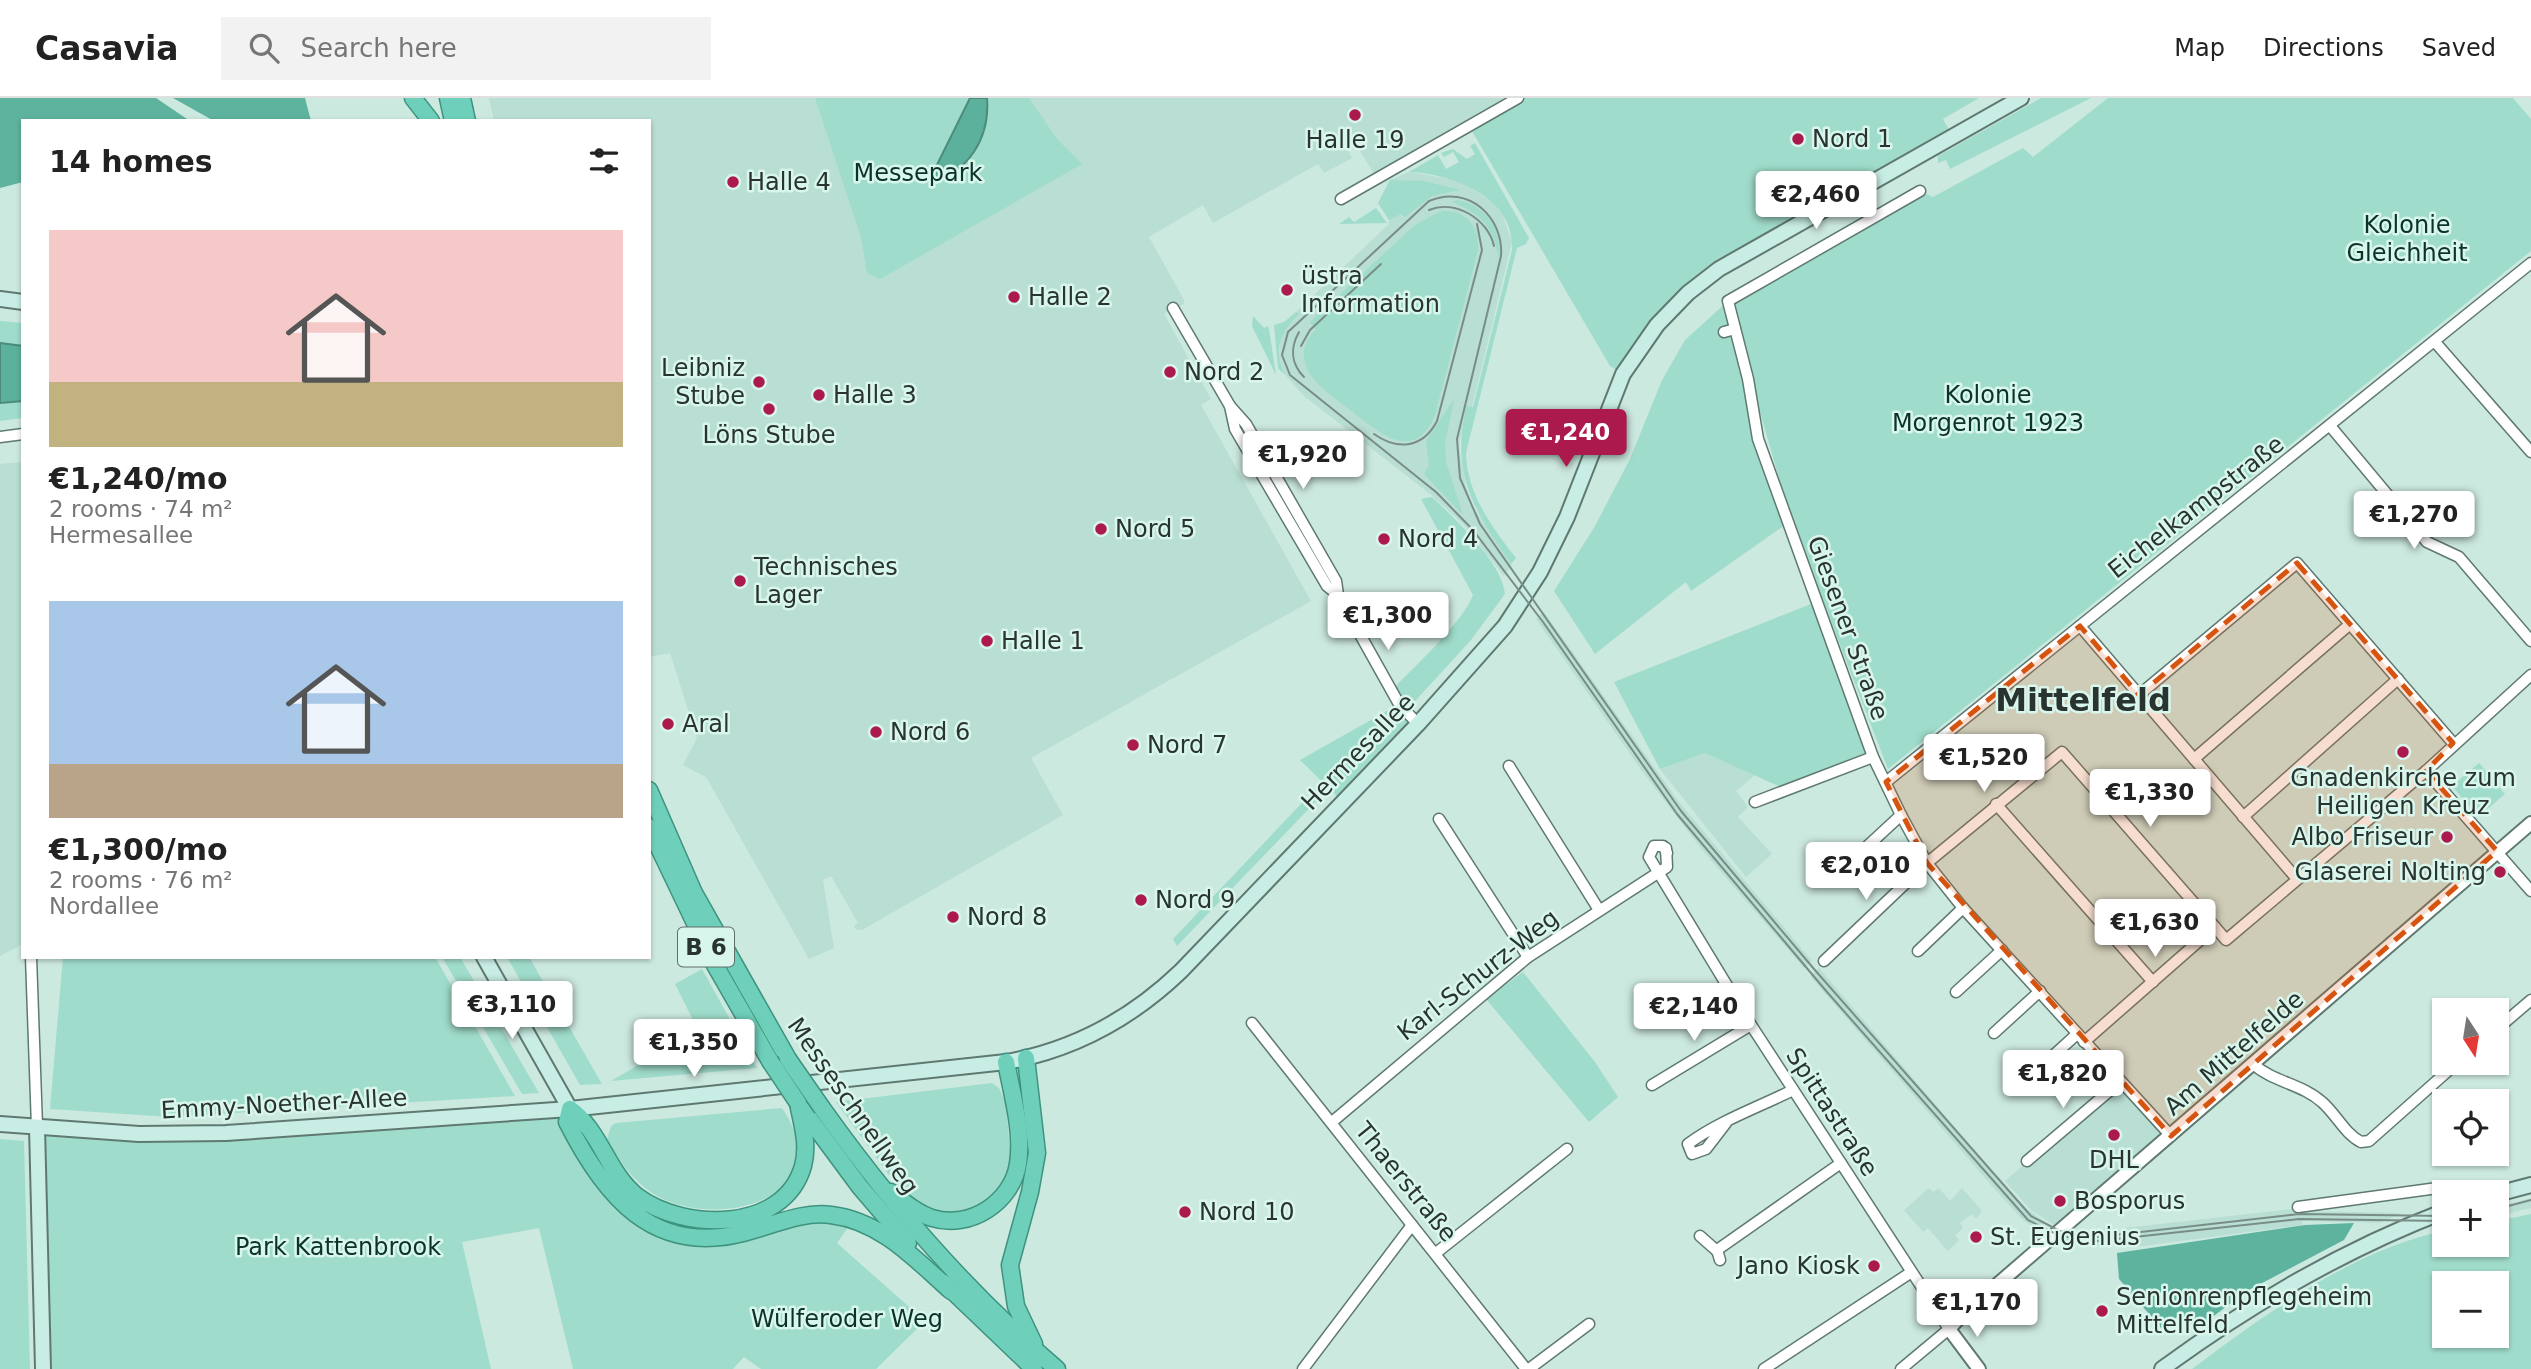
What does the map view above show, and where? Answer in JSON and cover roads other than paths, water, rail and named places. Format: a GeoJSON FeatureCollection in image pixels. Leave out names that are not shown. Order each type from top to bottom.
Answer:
{"type":"FeatureCollection","features":[{"type":"Feature","properties":{"kind":"highway"},"geometry":{"type":"LineString","coordinates":[[413,98],[429,119]]}},
{"type":"Feature","properties":{"kind":"highway"},"geometry":{"type":"LineString","coordinates":[[447,98],[452,119]]}},
{"type":"Feature","properties":{"kind":"highway"},"geometry":{"type":"LineString","coordinates":[[461,98],[466,119]]}},
{"type":"Feature","properties":{"kind":"highway","name":"Messeschnellweg"},"geometry":{"type":"LineString","coordinates":[[651,795],[694,892],[788,1059],[872,1178],[962,1282],[1037,1362]]}},
{"type":"Feature","properties":{"kind":"highway","name":"Messeschnellweg"},"geometry":{"type":"LineString","coordinates":[[651,831],[709,954],[770,1062],[800,1108],[868,1196],[951,1291],[1037,1362],[1056,1369]]}},
{"type":"Feature","properties":{"kind":"highway"},"geometry":{"type":"LineString","coordinates":[[1026,1058],[1037,1153],[1030,1192],[1013,1246],[1011,1285],[1037,1362]]}},
{"type":"Feature","properties":{"kind":"highway"},"geometry":{"type":"LineString","coordinates":[[872,1178],[911,1208],[935,1219],[970,1218],[999,1201],[1015,1177],[1019,1156],[1017,1120],[1006,1062]]}},
{"type":"Feature","properties":{"kind":"highway"},"geometry":{"type":"LineString","coordinates":[[800,1108],[806,1153],[801,1174],[790,1190],[764,1209],[738,1217],[710,1221],[671,1214],[636,1195],[615,1175],[586,1121],[570,1109],[567,1122],[603,1185],[631,1212],[655,1226],[684,1235],[710,1238],[736,1235],[810,1215],[844,1217],[887,1236],[951,1291]]}},
{"type":"Feature","properties":{"kind":"main road","name":"Hermesallee"},"geometry":{"type":"LineString","coordinates":[[570,1109],[1006,1062],[1087,1038],[1115,1023],[1159,992],[1418,724],[1505,626],[1540,572],[1567,517],[1623,374],[1665,317],[1688,293],[1719,269],[2021,98]]}},
{"type":"Feature","properties":{"kind":"main road"},"geometry":{"type":"LineString","coordinates":[[0,299],[21,302]]}},
{"type":"Feature","properties":{"kind":"main road"},"geometry":{"type":"LineString","coordinates":[[485,959],[570,1109]]}},
{"type":"Feature","properties":{"kind":"main road","name":"Emmy-Noether-Allee"},"geometry":{"type":"LineString","coordinates":[[0,1124],[193,1135],[570,1109]]}},
{"type":"Feature","properties":{"kind":"main road"},"geometry":{"type":"LineString","coordinates":[[37,1127],[43,1369]]}},
{"type":"Feature","properties":{"kind":"main road"},"geometry":{"type":"LineString","coordinates":[[2509,1191],[2531,1185]]}},
{"type":"Feature","properties":{"kind":"main road"},"geometry":{"type":"LineString","coordinates":[[2162,1369],[2299,1280],[2344,1255],[2432,1217]]}},
{"type":"Feature","properties":{"kind":"street"},"geometry":{"type":"LineString","coordinates":[[1341,199],[1518,98]]}},
{"type":"Feature","properties":{"kind":"street","name":"Giesener Straße"},"geometry":{"type":"LineString","coordinates":[[1920,191],[1728,301],[1758,439],[1873,757],[1927,863],[2001,950],[2171,1136]]}},
{"type":"Feature","properties":{"kind":"street","name":"Eichelkampstraße"},"geometry":{"type":"LineString","coordinates":[[1886,782],[2331,427],[2531,262]]}},
{"type":"Feature","properties":{"kind":"street"},"geometry":{"type":"LineString","coordinates":[[1173,308],[1230,405],[1235,429],[1327,586],[1338,595],[1399,704],[1418,724]]}},
{"type":"Feature","properties":{"kind":"street"},"geometry":{"type":"LineString","coordinates":[[1724,332],[1735,329]]}},
{"type":"Feature","properties":{"kind":"street"},"geometry":{"type":"LineString","coordinates":[[2435,342],[2531,452]]}},
{"type":"Feature","properties":{"kind":"street"},"geometry":{"type":"LineString","coordinates":[[2331,427],[2427,542],[2459,557],[2530,639]]}},
{"type":"Feature","properties":{"kind":"street"},"geometry":{"type":"LineString","coordinates":[[0,437],[21,434]]}},
{"type":"Feature","properties":{"kind":"street"},"geometry":{"type":"LineString","coordinates":[[2138,695],[2297,563],[2453,743]]}},
{"type":"Feature","properties":{"kind":"street"},"geometry":{"type":"LineString","coordinates":[[2194,759],[2349,625]]}},
{"type":"Feature","properties":{"kind":"street"},"geometry":{"type":"LineString","coordinates":[[2080,626],[2297,879]]}},
{"type":"Feature","properties":{"kind":"street"},"geometry":{"type":"LineString","coordinates":[[1824,961],[1927,863],[2062,752],[2226,940],[2426,771],[2453,743],[2531,675]]}},
{"type":"Feature","properties":{"kind":"street"},"geometry":{"type":"LineString","coordinates":[[2243,817],[2398,680]]}},
{"type":"Feature","properties":{"kind":"street"},"geometry":{"type":"LineString","coordinates":[[1755,802],[1873,757]]}},
{"type":"Feature","properties":{"kind":"street"},"geometry":{"type":"LineString","coordinates":[[1509,766],[1599,911]]}},
{"type":"Feature","properties":{"kind":"street"},"geometry":{"type":"LineString","coordinates":[[2426,771],[2531,891]]}},
{"type":"Feature","properties":{"kind":"street"},"geometry":{"type":"LineString","coordinates":[[1996,804],[2153,982]]}},
{"type":"Feature","properties":{"kind":"street"},"geometry":{"type":"LineString","coordinates":[[1845,867],[1901,814]]}},
{"type":"Feature","properties":{"kind":"street"},"geometry":{"type":"LineString","coordinates":[[1439,819],[1528,957]]}},
{"type":"Feature","properties":{"kind":"street","name":"Am Mittelfelde"},"geometry":{"type":"LineString","coordinates":[[1901,1369],[2531,823]]}},
{"type":"Feature","properties":{"kind":"street"},"geometry":{"type":"LineString","coordinates":[[1659,845],[1665,848],[1667,867],[1658,872],[1648,857],[1649,850],[1659,845]]}},
{"type":"Feature","properties":{"kind":"street","name":"Karl-Schurz-Weg"},"geometry":{"type":"LineString","coordinates":[[1332,1122],[1528,957],[1658,872]]}},
{"type":"Feature","properties":{"kind":"street","name":"Spittastraße"},"geometry":{"type":"LineString","coordinates":[[1658,872],[1751,1025],[1910,1273],[1979,1369]]}},
{"type":"Feature","properties":{"kind":"street"},"geometry":{"type":"LineString","coordinates":[[1918,951],[1964,908]]}},
{"type":"Feature","properties":{"kind":"street"},"geometry":{"type":"LineString","coordinates":[[2033,1074],[2153,982],[2215,927]]}},
{"type":"Feature","properties":{"kind":"street"},"geometry":{"type":"LineString","coordinates":[[1956,992],[2001,950]]}},
{"type":"Feature","properties":{"kind":"street"},"geometry":{"type":"LineString","coordinates":[[31,959],[37,1127]]}},
{"type":"Feature","properties":{"kind":"street"},"geometry":{"type":"LineString","coordinates":[[1994,1033],[2040,991]]}},
{"type":"Feature","properties":{"kind":"street"},"geometry":{"type":"LineString","coordinates":[[2510,1017],[2531,1000]]}},
{"type":"Feature","properties":{"kind":"street","name":"Thaerstraße"},"geometry":{"type":"LineString","coordinates":[[1252,1023],[1527,1369]]}},
{"type":"Feature","properties":{"kind":"street"},"geometry":{"type":"LineString","coordinates":[[1652,1085],[1751,1025]]}},
{"type":"Feature","properties":{"kind":"street"},"geometry":{"type":"LineString","coordinates":[[2253,1064],[2262,1072],[2309,1092],[2361,1142],[2369,1141],[2443,1075]]}},
{"type":"Feature","properties":{"kind":"street"},"geometry":{"type":"LineString","coordinates":[[2027,1161],[2120,1082]]}},
{"type":"Feature","properties":{"kind":"street"},"geometry":{"type":"LineString","coordinates":[[1726,1123],[1793,1090]]}},
{"type":"Feature","properties":{"kind":"street"},"geometry":{"type":"LineString","coordinates":[[1436,1253],[1567,1149]]}},
{"type":"Feature","properties":{"kind":"street"},"geometry":{"type":"LineString","coordinates":[[1700,1236],[1718,1255],[1840,1163]]}},
{"type":"Feature","properties":{"kind":"street"},"geometry":{"type":"LineString","coordinates":[[2298,1207],[2432,1189]]}},
{"type":"Feature","properties":{"kind":"street"},"geometry":{"type":"LineString","coordinates":[[1303,1369],[1412,1225]]}},
{"type":"Feature","properties":{"kind":"street"},"geometry":{"type":"LineString","coordinates":[[1764,1369],[1910,1273]]}},
{"type":"Feature","properties":{"kind":"street"},"geometry":{"type":"LineString","coordinates":[[1527,1369],[1590,1324]]}},
{"type":"Feature","properties":{"kind":"tram line"},"geometry":{"type":"LineString","coordinates":[[2432,1216],[2299,1214],[2088,1238],[2060,1231],[2031,1216],[1814,969],[1681,811],[1480,524],[1460,478],[1457,439],[1501,256],[1497,229],[1490,217],[1470,201],[1457,197],[1429,201],[1288,332],[1282,355],[1290,375],[1436,492],[1473,530],[1543,622],[1677,814],[1827,992],[2028,1220],[2056,1234],[2088,1242],[2299,1219],[2432,1221]]}},
{"type":"Feature","properties":{"kind":"tram line"},"geometry":{"type":"LineString","coordinates":[[1429,210],[1449,207],[1469,214],[1485,227],[1494,246]]}},
{"type":"Feature","properties":{"kind":"tram line"},"geometry":{"type":"LineString","coordinates":[[1374,434],[1392,443],[1409,444],[1425,437],[1437,421],[1482,250],[1477,224]]}},
{"type":"Feature","properties":{"kind":"tram line"},"geometry":{"type":"LineString","coordinates":[[1301,346],[1310,330],[1381,264]]}},
{"type":"Feature","properties":{"kind":"tram line"},"geometry":{"type":"LineString","coordinates":[[1299,332],[1293,356],[1296,367],[1304,377]]}},
{"type":"Feature","properties":{"kind":"tram line"},"geometry":{"type":"LineString","coordinates":[[2509,1206],[2531,1200]]}},
{"type":"Feature","properties":{"kind":"place","name":"Halle 19"},"geometry":{"type":"Point","coordinates":[1355,115]}},
{"type":"Feature","properties":{"kind":"place","name":"Nord 1"},"geometry":{"type":"Point","coordinates":[1798,139]}},
{"type":"Feature","properties":{"kind":"place","name":"Halle 4"},"geometry":{"type":"Point","coordinates":[733,182]}},
{"type":"Feature","properties":{"kind":"place","name":"üstra Information"},"geometry":{"type":"Point","coordinates":[1287,290]}},
{"type":"Feature","properties":{"kind":"place","name":"Halle 2"},"geometry":{"type":"Point","coordinates":[1014,297]}},
{"type":"Feature","properties":{"kind":"place","name":"Nord 2"},"geometry":{"type":"Point","coordinates":[1170,372]}},
{"type":"Feature","properties":{"kind":"place","name":"Leibniz Stube"},"geometry":{"type":"Point","coordinates":[759,382]}},
{"type":"Feature","properties":{"kind":"place","name":"Halle 3"},"geometry":{"type":"Point","coordinates":[819,395]}},
{"type":"Feature","properties":{"kind":"place","name":"Löns Stube"},"geometry":{"type":"Point","coordinates":[769,409]}},
{"type":"Feature","properties":{"kind":"place","name":"Nord 5"},"geometry":{"type":"Point","coordinates":[1101,529]}},
{"type":"Feature","properties":{"kind":"place","name":"Nord 4"},"geometry":{"type":"Point","coordinates":[1384,539]}},
{"type":"Feature","properties":{"kind":"place","name":"Technisches Lager"},"geometry":{"type":"Point","coordinates":[740,581]}},
{"type":"Feature","properties":{"kind":"place","name":"Halle 1"},"geometry":{"type":"Point","coordinates":[987,641]}},
{"type":"Feature","properties":{"kind":"place","name":"Aral"},"geometry":{"type":"Point","coordinates":[668,724]}},
{"type":"Feature","properties":{"kind":"place","name":"Nord 6"},"geometry":{"type":"Point","coordinates":[876,732]}},
{"type":"Feature","properties":{"kind":"place","name":"Nord 7"},"geometry":{"type":"Point","coordinates":[1133,745]}},
{"type":"Feature","properties":{"kind":"place","name":"Gnadenkirche zum Heiligen Kreuz"},"geometry":{"type":"Point","coordinates":[2403,752]}},
{"type":"Feature","properties":{"kind":"place","name":"Albo Friseur"},"geometry":{"type":"Point","coordinates":[2447,837]}},
{"type":"Feature","properties":{"kind":"place","name":"Glaserei Nolting"},"geometry":{"type":"Point","coordinates":[2500,872]}},
{"type":"Feature","properties":{"kind":"place","name":"Nord 9"},"geometry":{"type":"Point","coordinates":[1141,900]}},
{"type":"Feature","properties":{"kind":"place","name":"Nord 8"},"geometry":{"type":"Point","coordinates":[953,917]}},
{"type":"Feature","properties":{"kind":"place","name":"DHL"},"geometry":{"type":"Point","coordinates":[2114,1135]}},
{"type":"Feature","properties":{"kind":"place","name":"Bosporus"},"geometry":{"type":"Point","coordinates":[2060,1201]}},
{"type":"Feature","properties":{"kind":"place","name":"Nord 10"},"geometry":{"type":"Point","coordinates":[1185,1212]}},
{"type":"Feature","properties":{"kind":"place","name":"St. Eugenius"},"geometry":{"type":"Point","coordinates":[1976,1237]}},
{"type":"Feature","properties":{"kind":"place","name":"Jano Kiosk"},"geometry":{"type":"Point","coordinates":[1874,1266]}},
{"type":"Feature","properties":{"kind":"place","name":"Senionrenpflegeheim Mittelfeld"},"geometry":{"type":"Point","coordinates":[2102,1311]}},
{"type":"Feature","properties":{"kind":"district","name":"Mittelfeld"},"geometry":{"type":"Point","coordinates":[2083,700]}},
{"type":"Feature","properties":{"kind":"park label","name":"Messepark"},"geometry":{"type":"Point","coordinates":[918,173]}},
{"type":"Feature","properties":{"kind":"park label","name":"Kolonie Gleichheit"},"geometry":{"type":"Point","coordinates":[2407,239]}},
{"type":"Feature","properties":{"kind":"park label","name":"Kolonie Morgenrot 1923"},"geometry":{"type":"Point","coordinates":[1988,409]}},
{"type":"Feature","properties":{"kind":"park label","name":"Park Kattenbrook"},"geometry":{"type":"Point","coordinates":[338,1247]}},
{"type":"Feature","properties":{"kind":"park label","name":"Wülferoder Weg"},"geometry":{"type":"Point","coordinates":[847,1319]}}]}
